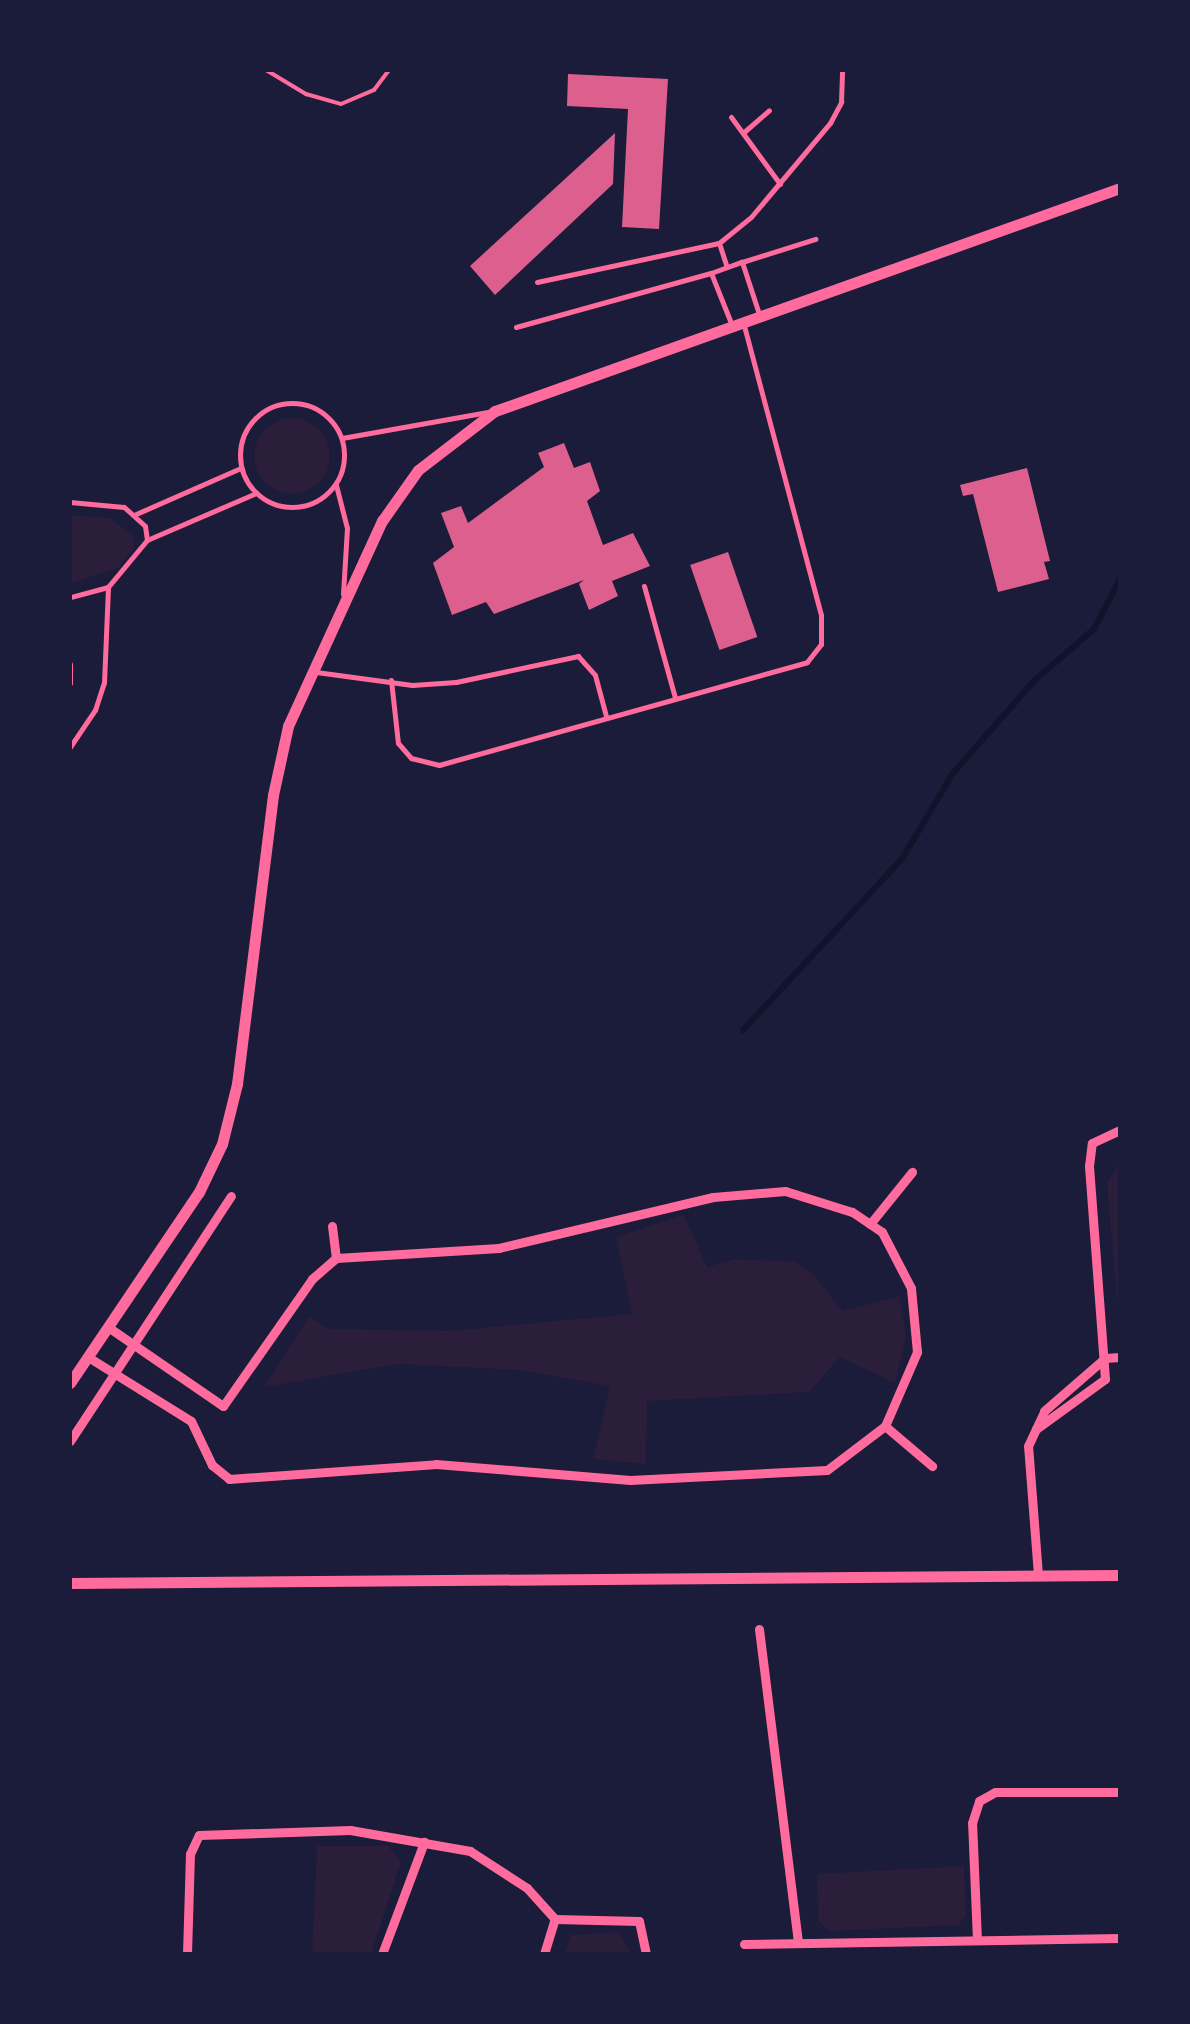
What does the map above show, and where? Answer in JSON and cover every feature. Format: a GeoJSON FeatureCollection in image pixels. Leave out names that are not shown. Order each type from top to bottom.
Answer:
{"type":"FeatureCollection","features":[{"type":"Feature","properties":{"kind":"street"},"geometry":{"type":"LineString","coordinates":[[70,1383],[199,1192],[225,1134],[279,758],[400,491],[496,411],[1120,188]]}},
{"type":"Feature","properties":{"kind":"street"},"geometry":{"type":"LineString","coordinates":[[1036,1429],[1105,1379],[1090,1166],[1092,1143],[1120,1130]]}},
{"type":"Feature","properties":{"kind":"street"},"geometry":{"type":"LineString","coordinates":[[870,1224],[912,1172]]}},
{"type":"Feature","properties":{"kind":"street"},"geometry":{"type":"LineString","coordinates":[[88,1357],[190,1420],[218,1472],[251,1481],[314,1468],[436,1464],[630,1480],[803,1475],[838,1463],[886,1426],[908,1384],[916,1324],[900,1259],[870,1224],[807,1196],[748,1192],[499,1248],[336,1258],[312,1279],[223,1406],[108,1327]]}},
{"type":"Feature","properties":{"kind":"street"},"geometry":{"type":"LineString","coordinates":[[70,1441],[131,1342],[230,1196]]}},
{"type":"Feature","properties":{"kind":"street"},"geometry":{"type":"LineString","coordinates":[[332,1226],[336,1258]]}},
{"type":"Feature","properties":{"kind":"street"},"geometry":{"type":"LineString","coordinates":[[1038,1575],[1028,1446],[1044,1411],[1105,1358],[1120,1356]]}},
{"type":"Feature","properties":{"kind":"street"},"geometry":{"type":"LineString","coordinates":[[886,1426],[932,1466]]}},
{"type":"Feature","properties":{"kind":"street"},"geometry":{"type":"LineString","coordinates":[[70,1583],[1120,1575]]}},
{"type":"Feature","properties":{"kind":"street"},"geometry":{"type":"LineString","coordinates":[[759,1629],[798,1943]]}},
{"type":"Feature","properties":{"kind":"street"},"geometry":{"type":"LineString","coordinates":[[977,1940],[972,1823],[979,1801],[995,1792],[1120,1792]]}},
{"type":"Feature","properties":{"kind":"street"},"geometry":{"type":"LineString","coordinates":[[187,1954],[190,1854],[205,1832],[350,1830],[424,1842],[490,1860],[555,1919],[632,1918],[644,1928],[646,1954]]}},
{"type":"Feature","properties":{"kind":"street"},"geometry":{"type":"LineString","coordinates":[[382,1954],[424,1842]]}},
{"type":"Feature","properties":{"kind":"street"},"geometry":{"type":"LineString","coordinates":[[544,1954],[555,1919]]}},
{"type":"Feature","properties":{"kind":"street"},"geometry":{"type":"LineString","coordinates":[[744,1944],[1120,1938]]}},
{"type":"Feature","properties":{"kind":"street"},"geometry":{"type":"LineString","coordinates":[[930,1941],[930,1954]]}},
{"type":"Feature","properties":{"kind":"lane"},"geometry":{"type":"LineString","coordinates":[[537,282],[719,243],[780,184],[830,123],[840,102],[842,70]]}},
{"type":"Feature","properties":{"kind":"lane"},"geometry":{"type":"LineString","coordinates":[[744,132],[768,110]]}},
{"type":"Feature","properties":{"kind":"lane"},"geometry":{"type":"LineString","coordinates":[[731,118],[780,184]]}},
{"type":"Feature","properties":{"kind":"lane"},"geometry":{"type":"LineString","coordinates":[[516,327],[711,273],[815,239]]}},
{"type":"Feature","properties":{"kind":"lane"},"geometry":{"type":"LineString","coordinates":[[719,243],[727,267]]}},
{"type":"Feature","properties":{"kind":"lane"},"geometry":{"type":"LineString","coordinates":[[742,262],[759,314]]}},
{"type":"Feature","properties":{"kind":"lane"},"geometry":{"type":"LineString","coordinates":[[390,680],[398,743],[421,763],[439,765],[807,662],[824,632],[737,322],[711,273]]}},
{"type":"Feature","properties":{"kind":"lane"},"geometry":{"type":"LineString","coordinates":[[336,485],[298,508],[256,493],[241,468],[245,433],[269,408],[304,404],[334,422],[342,438],[344,462],[336,485],[347,528],[341,622]]}},
{"type":"Feature","properties":{"kind":"lane"},"geometry":{"type":"LineString","coordinates":[[342,438],[496,411]]}},
{"type":"Feature","properties":{"kind":"lane"},"geometry":{"type":"LineString","coordinates":[[70,502],[136,514],[241,468]]}},
{"type":"Feature","properties":{"kind":"lane"},"geometry":{"type":"LineString","coordinates":[[70,597],[108,587],[147,540],[256,493]]}},
{"type":"Feature","properties":{"kind":"lane"},"geometry":{"type":"LineString","coordinates":[[136,514],[147,540]]}},
{"type":"Feature","properties":{"kind":"lane"},"geometry":{"type":"LineString","coordinates":[[644,586],[675,698]]}},
{"type":"Feature","properties":{"kind":"lane"},"geometry":{"type":"LineString","coordinates":[[70,747],[104,684],[108,587]]}},
{"type":"Feature","properties":{"kind":"lane"},"geometry":{"type":"LineString","coordinates":[[316,672],[456,682],[578,656],[595,675],[606,716]]}},
{"type":"Feature","properties":{"kind":"lane"},"geometry":{"type":"LineString","coordinates":[[70,664],[70,682]]}},
{"type":"Feature","properties":{"kind":"path"},"geometry":{"type":"LineString","coordinates":[[266,70],[306,94],[341,104],[374,90],[390,70]]}},
{"type":"Feature","properties":{"kind":"shaded area"},"geometry":{"type":"Polygon","coordinates":[[[292,418],[319,429],[330,456],[319,483],[292,494],[265,483],[254,456],[265,429],[292,418]]]}},
{"type":"Feature","properties":{"kind":"shaded area"},"geometry":{"type":"Polygon","coordinates":[[[70,515],[110,518],[135,538],[133,551],[118,568],[70,583],[70,515]]]}},
{"type":"Feature","properties":{"kind":"shaded area"},"geometry":{"type":"Polygon","coordinates":[[[1120,1162],[1120,1331],[1107,1183],[1120,1162]]]}},
{"type":"Feature","properties":{"kind":"shaded area"},"geometry":{"type":"Polygon","coordinates":[[[684,1215],[707,1267],[735,1259],[794,1262],[812,1273],[843,1311],[899,1296],[906,1336],[895,1383],[840,1357],[809,1392],[647,1401],[646,1464],[593,1459],[610,1386],[518,1370],[398,1364],[264,1387],[309,1317],[328,1329],[450,1331],[632,1314],[616,1237],[684,1215]]]}},
{"type":"Feature","properties":{"kind":"shaded area"},"geometry":{"type":"Polygon","coordinates":[[[317,1846],[388,1846],[401,1862],[371,1954],[312,1954],[317,1846]]]}},
{"type":"Feature","properties":{"kind":"shaded area"},"geometry":{"type":"Polygon","coordinates":[[[964,1866],[966,1916],[958,1925],[830,1931],[818,1921],[817,1874],[964,1866]]]}},
{"type":"Feature","properties":{"kind":"shaded area"},"geometry":{"type":"Polygon","coordinates":[[[618,1932],[631,1954],[565,1954],[571,1935],[618,1932]]]}},
{"type":"Feature","properties":{"kind":"building"},"geometry":{"type":"Polygon","coordinates":[[[568,74],[668,79],[659,229],[622,227],[628,109],[567,106],[568,74]]]}},
{"type":"Feature","properties":{"kind":"building"},"geometry":{"type":"Polygon","coordinates":[[[615,133],[613,184],[495,295],[470,266],[615,133]]]}},
{"type":"Feature","properties":{"kind":"building"},"geometry":{"type":"Polygon","coordinates":[[[564,443],[574,468],[590,462],[600,491],[587,501],[603,545],[633,533],[650,566],[612,581],[618,596],[589,610],[579,584],[584,580],[494,614],[486,602],[452,615],[433,563],[454,547],[441,513],[461,506],[468,523],[544,467],[538,453],[564,443]]]}},
{"type":"Feature","properties":{"kind":"building"},"geometry":{"type":"Polygon","coordinates":[[[1027,468],[1050,561],[1044,562],[1049,579],[998,592],[973,494],[963,496],[960,485],[1027,468]]]}},
{"type":"Feature","properties":{"kind":"building"},"geometry":{"type":"Polygon","coordinates":[[[728,552],[757,637],[719,650],[690,565],[728,552]]]}},
{"type":"Feature","properties":{"kind":"waterway"},"geometry":{"type":"LineString","coordinates":[[743,1030],[902,859],[953,773],[1035,680],[1094,629],[1120,579]]}}]}
